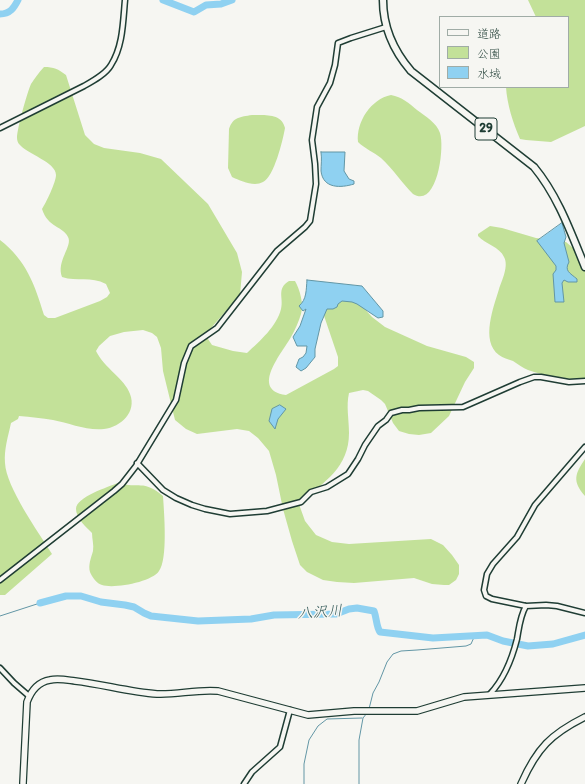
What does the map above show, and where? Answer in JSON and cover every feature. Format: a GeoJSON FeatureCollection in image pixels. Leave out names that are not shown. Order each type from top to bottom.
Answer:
{"type":"FeatureCollection","features":[{"type":"Feature","properties":{"kind":"main road","name":"29"},"geometry":{"type":"LineString","coordinates":[[383,0],[383,16],[386,27],[394,48],[403,62],[411,71],[534,167],[551,191],[585,267]]}},
{"type":"Feature","properties":{"kind":"street"},"geometry":{"type":"LineString","coordinates":[[0,128],[84,86],[97,78],[111,66],[120,46],[125,0]]}},
{"type":"Feature","properties":{"kind":"street"},"geometry":{"type":"LineString","coordinates":[[0,580],[114,492],[129,475],[176,400],[186,355],[191,346],[217,328],[277,251],[310,221],[316,184],[312,140],[317,107],[330,83],[335,65],[338,43],[386,27]]}},
{"type":"Feature","properties":{"kind":"street"},"geometry":{"type":"LineString","coordinates":[[137,463],[163,490],[192,505],[230,514],[267,511],[301,502],[311,492],[327,487],[348,474],[378,426],[386,420],[391,413],[419,408],[463,407],[534,377],[569,382],[585,381]]}},
{"type":"Feature","properties":{"kind":"street"},"geometry":{"type":"LineString","coordinates":[[585,447],[535,505],[517,537],[493,564],[487,574],[484,590],[486,596],[492,599],[526,606],[546,605],[585,613]]}},
{"type":"Feature","properties":{"kind":"street"},"geometry":{"type":"LineString","coordinates":[[490,694],[502,678],[517,639],[522,612],[526,606]]}},
{"type":"Feature","properties":{"kind":"street"},"geometry":{"type":"LineString","coordinates":[[0,668],[29,696]]}},
{"type":"Feature","properties":{"kind":"street"},"geometry":{"type":"LineString","coordinates":[[23,784],[26,707],[32,691],[41,683],[51,679],[96,684],[156,694],[175,694],[204,690],[218,691],[308,715],[369,710],[418,711],[464,697],[585,688]]}},
{"type":"Feature","properties":{"kind":"street"},"geometry":{"type":"LineString","coordinates":[[244,784],[252,772],[280,747],[290,710]]}},
{"type":"Feature","properties":{"kind":"street"},"geometry":{"type":"LineString","coordinates":[[522,784],[534,759],[545,744],[560,730],[585,717]]}},
{"type":"Feature","properties":{"kind":"green space"},"geometry":{"type":"Polygon","coordinates":[[[528,0],[585,0],[585,126],[551,142],[520,139],[511,113],[506,88],[569,88],[569,16],[536,16],[528,0]]]}},
{"type":"Feature","properties":{"kind":"green space"},"geometry":{"type":"Polygon","coordinates":[[[44,67],[51,67],[66,75],[85,135],[94,144],[104,148],[140,153],[161,159],[208,204],[237,253],[242,272],[240,295],[211,328],[208,339],[212,345],[247,353],[267,333],[276,321],[282,305],[281,294],[285,284],[289,281],[295,281],[301,297],[302,310],[294,331],[276,361],[269,378],[270,386],[275,392],[286,395],[338,366],[338,357],[320,304],[344,292],[385,327],[427,346],[466,357],[474,362],[474,368],[465,382],[449,416],[431,433],[419,435],[399,431],[393,423],[385,404],[381,400],[368,391],[363,390],[349,393],[349,433],[345,455],[334,473],[301,501],[300,507],[305,521],[316,535],[332,542],[349,544],[431,539],[443,545],[459,565],[459,574],[456,580],[449,585],[432,584],[414,578],[354,583],[323,580],[307,572],[300,565],[292,541],[269,451],[258,438],[249,431],[237,429],[197,434],[186,429],[175,420],[163,371],[161,348],[157,337],[152,333],[143,330],[124,332],[110,336],[99,346],[96,351],[104,363],[124,383],[130,394],[132,401],[131,407],[126,418],[122,422],[110,428],[98,429],[85,428],[49,419],[19,416],[18,419],[11,423],[5,453],[7,473],[24,510],[52,554],[5,595],[0,595],[0,240],[17,256],[23,265],[33,283],[44,315],[48,318],[55,318],[100,301],[107,297],[110,293],[106,284],[95,280],[62,277],[61,265],[69,241],[68,237],[66,233],[48,220],[42,209],[54,182],[56,175],[55,170],[46,162],[23,148],[17,141],[20,119],[29,89],[44,67]]]}},
{"type":"Feature","properties":{"kind":"green space"},"geometry":{"type":"Polygon","coordinates":[[[391,95],[399,97],[427,117],[434,123],[440,133],[441,151],[437,175],[428,193],[421,196],[413,194],[381,158],[358,142],[358,134],[362,119],[366,112],[377,101],[391,95]]]}},
{"type":"Feature","properties":{"kind":"green space"},"geometry":{"type":"Polygon","coordinates":[[[252,115],[267,115],[276,117],[283,123],[285,128],[277,158],[271,173],[263,182],[256,184],[248,183],[232,177],[228,168],[229,129],[233,122],[238,118],[252,115]]]}},
{"type":"Feature","properties":{"kind":"green space"},"geometry":{"type":"Polygon","coordinates":[[[490,226],[536,238],[566,242],[580,254],[585,262],[585,382],[528,370],[499,355],[493,349],[490,341],[490,323],[506,265],[502,254],[478,236],[478,234],[490,226]]]}},
{"type":"Feature","properties":{"kind":"green space"},"geometry":{"type":"Polygon","coordinates":[[[585,459],[585,496],[578,486],[576,478],[577,473],[585,459]]]}},
{"type":"Feature","properties":{"kind":"green space"},"geometry":{"type":"Polygon","coordinates":[[[118,483],[125,485],[146,486],[163,496],[165,535],[164,556],[162,565],[155,575],[132,584],[108,586],[98,583],[90,572],[89,569],[93,549],[92,533],[79,519],[76,509],[81,500],[118,483]]]}},
{"type":"Feature","properties":{"kind":"water"},"geometry":{"type":"Polygon","coordinates":[[[321,152],[345,152],[344,171],[349,179],[354,181],[354,184],[333,186],[325,181],[322,177],[321,171],[321,152]]]}},
{"type":"Feature","properties":{"kind":"water"},"geometry":{"type":"Polygon","coordinates":[[[562,223],[566,237],[564,243],[569,262],[567,270],[577,279],[577,282],[568,282],[564,280],[562,283],[564,302],[555,302],[553,274],[556,270],[556,266],[537,241],[562,223]]]}},
{"type":"Feature","properties":{"kind":"water"},"geometry":{"type":"Polygon","coordinates":[[[307,280],[362,286],[383,311],[383,317],[378,318],[352,302],[342,301],[337,307],[327,309],[321,323],[315,349],[315,357],[306,368],[301,371],[296,367],[299,359],[306,353],[307,346],[297,346],[293,337],[300,326],[306,309],[303,311],[299,306],[305,297],[307,280]]]}},
{"type":"Feature","properties":{"kind":"water"},"geometry":{"type":"Polygon","coordinates":[[[280,405],[286,409],[278,419],[275,429],[269,421],[272,409],[280,405]]]}},
{"type":"Feature","properties":{"kind":"waterway"},"geometry":{"type":"LineString","coordinates":[[0,14],[11,10],[18,0]]}},
{"type":"Feature","properties":{"kind":"waterway"},"geometry":{"type":"LineString","coordinates":[[163,0],[194,12],[206,5],[221,4],[232,0]]}},
{"type":"Feature","properties":{"kind":"waterway","name":"八沢川"},"geometry":{"type":"LineString","coordinates":[[40,603],[66,596],[81,596],[101,602],[134,607],[151,616],[198,621],[251,619],[274,615],[336,614],[349,609],[357,608],[374,611],[380,632],[433,638],[487,635],[503,641],[528,646],[553,644],[585,635]]}},
{"type":"Feature","properties":{"kind":"waterway"},"geometry":{"type":"LineString","coordinates":[[0,616],[40,603]]}},
{"type":"Feature","properties":{"kind":"waterway"},"geometry":{"type":"LineString","coordinates":[[369,709],[373,693],[387,662],[393,654],[401,651],[466,646],[471,644],[475,635]]}},
{"type":"Feature","properties":{"kind":"waterway"},"geometry":{"type":"LineString","coordinates":[[359,784],[359,740],[363,718],[367,713]]}},
{"type":"Feature","properties":{"kind":"waterway"},"geometry":{"type":"LineString","coordinates":[[304,784],[304,764],[309,740],[318,726],[327,719],[362,718]]}}]}
